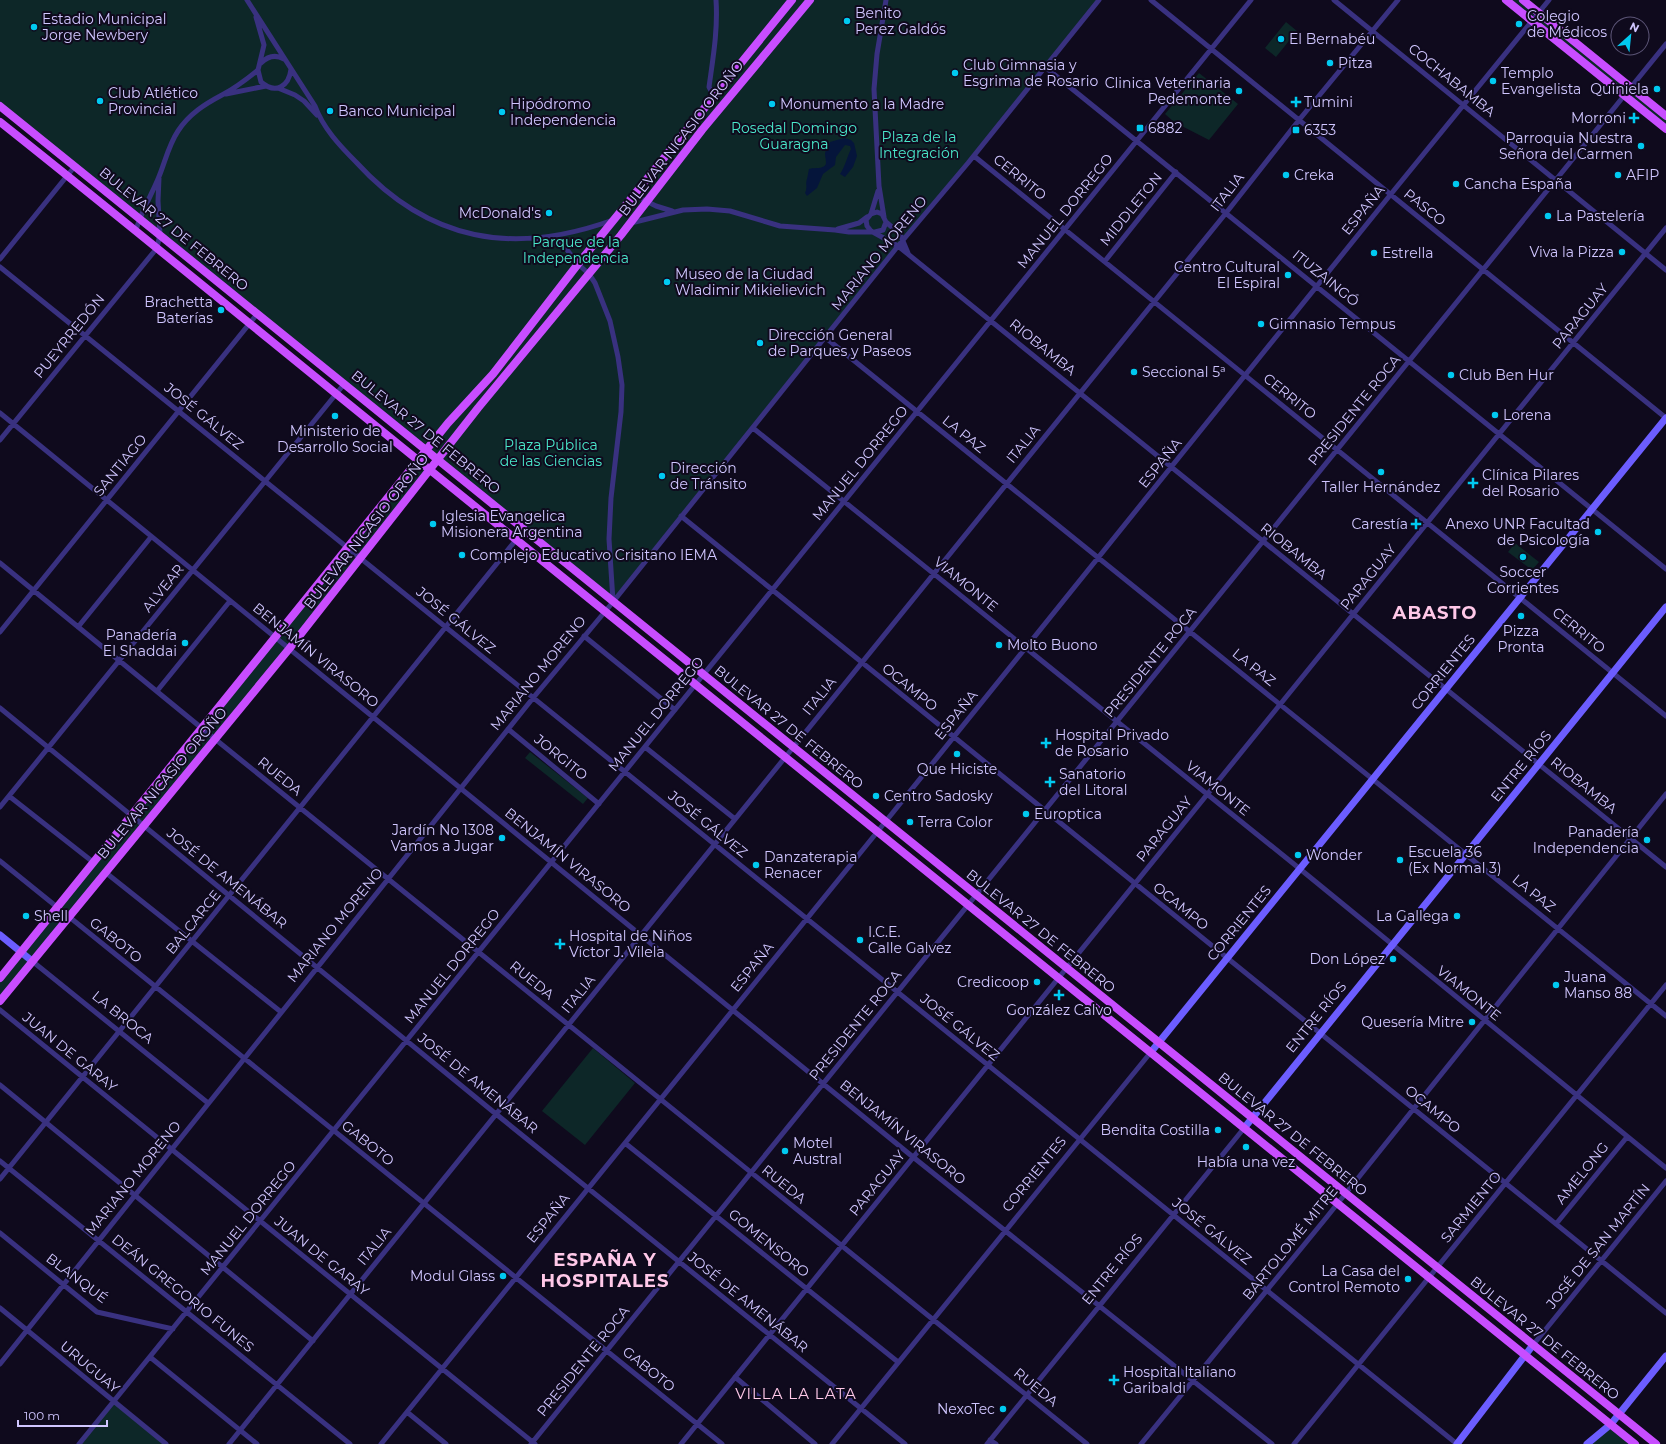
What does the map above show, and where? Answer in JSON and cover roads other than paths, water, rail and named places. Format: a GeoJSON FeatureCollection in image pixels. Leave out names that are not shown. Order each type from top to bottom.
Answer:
{"type":"FeatureCollection","features":[{"type":"Feature","properties":{"kind":"main road","name":"BULEVAR NICASIO OROÑO"},"geometry":{"type":"LineString","coordinates":[[0,978],[201,728],[419,461],[448,423],[493,374],[578,264],[792,0]]}},
{"type":"Feature","properties":{"kind":"main road","name":"BULEVAR NICASIO OROÑO"},"geometry":{"type":"LineString","coordinates":[[0,1001],[289,649],[478,408],[589,274],[702,130],[810,0]]}},
{"type":"Feature","properties":{"kind":"main road"},"geometry":{"type":"LineString","coordinates":[[1506,0],[1666,130]]}},
{"type":"Feature","properties":{"kind":"main road"},"geometry":{"type":"LineString","coordinates":[[1523,0],[1666,116]]}},
{"type":"Feature","properties":{"kind":"main road","name":"BULEVAR 27 DE FEBRERO"},"geometry":{"type":"LineString","coordinates":[[0,106],[345,383],[524,530],[1656,1444]]}},
{"type":"Feature","properties":{"kind":"main road","name":"BULEVAR 27 DE FEBRERO"},"geometry":{"type":"LineString","coordinates":[[0,122],[136,230],[430,470],[1060,977],[1635,1444]]}},
{"type":"Feature","properties":{"kind":"main road","name":"CORRIENTES"},"geometry":{"type":"LineString","coordinates":[[1151,1052],[1666,418]]}},
{"type":"Feature","properties":{"kind":"main road","name":"ENTRE RÍOS"},"geometry":{"type":"LineString","coordinates":[[1244,1127],[1666,607]]}},
{"type":"Feature","properties":{"kind":"main road","name":"LA BROCA"},"geometry":{"type":"LineString","coordinates":[[0,935],[32,961]]}},
{"type":"Feature","properties":{"kind":"main road"},"geometry":{"type":"LineString","coordinates":[[1457,1444],[1533,1345]]}},
{"type":"Feature","properties":{"kind":"main road"},"geometry":{"type":"LineString","coordinates":[[1587,1444],[1611,1424],[1666,1356]]}},
{"type":"Feature","properties":{"kind":"street"},"geometry":{"type":"LineString","coordinates":[[247,0],[315,106],[318,116]]}},
{"type":"Feature","properties":{"kind":"street"},"geometry":{"type":"LineString","coordinates":[[714,96],[709,87],[715,52],[717,25],[716,0]]}},
{"type":"Feature","properties":{"kind":"street"},"geometry":{"type":"LineString","coordinates":[[886,0],[877,54],[874,89],[878,186],[886,222],[900,234],[904,240],[908,254]]}},
{"type":"Feature","properties":{"kind":"street","name":"MARIANO MORENO"},"geometry":{"type":"LineString","coordinates":[[0,1364],[460,788],[613,602],[826,338],[898,246],[974,156],[1099,0]]}},
{"type":"Feature","properties":{"kind":"street","name":"PASCO"},"geometry":{"type":"LineString","coordinates":[[1151,0],[1666,418]]}},
{"type":"Feature","properties":{"kind":"street","name":"MANUEL DORREGO"},"geometry":{"type":"LineString","coordinates":[[80,1444],[1252,0]]}},
{"type":"Feature","properties":{"kind":"street","name":"COCHABAMBA"},"geometry":{"type":"LineString","coordinates":[[1334,0],[1666,270]]}},
{"type":"Feature","properties":{"kind":"street","name":"ITALIA"},"geometry":{"type":"LineString","coordinates":[[229,1444],[1226,213],[1299,120],[1398,0]]}},
{"type":"Feature","properties":{"kind":"street","name":"ESPAÑA"},"geometry":{"type":"LineString","coordinates":[[381,1444],[1246,376],[1390,194],[1550,0]]}},
{"type":"Feature","properties":{"kind":"street"},"geometry":{"type":"LineString","coordinates":[[256,15],[264,45],[258,70],[261,82],[266,86],[278,88],[295,95],[304,101],[364,172],[406,207],[428,220],[454,230],[478,236],[508,238],[533,238],[576,232],[614,220]]}},
{"type":"Feature","properties":{"kind":"street","name":"PRESIDENTE ROCA"},"geometry":{"type":"LineString","coordinates":[[533,1443],[715,1216],[1666,44]]}},
{"type":"Feature","properties":{"kind":"street"},"geometry":{"type":"LineString","coordinates":[[260,63],[273,55],[285,59]]}},
{"type":"Feature","properties":{"kind":"street","name":"ITUZAINGÓ"},"geometry":{"type":"LineString","coordinates":[[1045,66],[1666,569]]}},
{"type":"Feature","properties":{"kind":"street"},"geometry":{"type":"LineString","coordinates":[[278,88],[287,82],[290,77],[291,68]]}},
{"type":"Feature","properties":{"kind":"street"},"geometry":{"type":"LineString","coordinates":[[136,230],[139,218],[159,178],[169,149],[178,131],[189,117],[201,107],[258,70]]}},
{"type":"Feature","properties":{"kind":"street"},"geometry":{"type":"LineString","coordinates":[[223,94],[266,86]]}},
{"type":"Feature","properties":{"kind":"street","name":"CERRITO"},"geometry":{"type":"LineString","coordinates":[[974,156],[1666,716]]}},
{"type":"Feature","properties":{"kind":"street"},"geometry":{"type":"LineString","coordinates":[[0,259],[75,166]]}},
{"type":"Feature","properties":{"kind":"street","name":"MIDDLETON"},"geometry":{"type":"LineString","coordinates":[[1105,261],[1176,172]]}},
{"type":"Feature","properties":{"kind":"street"},"geometry":{"type":"LineString","coordinates":[[157,248],[160,234],[158,215],[159,178]]}},
{"type":"Feature","properties":{"kind":"street"},"geometry":{"type":"LineString","coordinates":[[874,232],[867,226],[878,186]]}},
{"type":"Feature","properties":{"kind":"street"},"geometry":{"type":"LineString","coordinates":[[634,195],[656,206],[675,212]]}},
{"type":"Feature","properties":{"kind":"street"},"geometry":{"type":"LineString","coordinates":[[630,223],[683,210],[707,209],[730,211],[780,226],[849,232],[874,232],[883,230],[886,222]]}},
{"type":"Feature","properties":{"kind":"street"},"geometry":{"type":"LineString","coordinates":[[835,230],[848,227],[877,212],[884,216]]}},
{"type":"Feature","properties":{"kind":"street","name":"PARAGUAY"},"geometry":{"type":"LineString","coordinates":[[681,1444],[1666,228]]}},
{"type":"Feature","properties":{"kind":"street","name":"RIOBAMBA"},"geometry":{"type":"LineString","coordinates":[[874,232],[890,243],[898,246],[908,254],[1666,868]]}},
{"type":"Feature","properties":{"kind":"street"},"geometry":{"type":"LineString","coordinates":[[533,238],[564,246],[578,264],[589,274],[595,283],[610,321],[618,357],[622,385],[621,412],[610,498],[609,539],[613,602]]}},
{"type":"Feature","properties":{"kind":"street","name":"PUEYRREDÓN"},"geometry":{"type":"LineString","coordinates":[[0,440],[157,248]]}},
{"type":"Feature","properties":{"kind":"street","name":"JOSÉ GÁLVEZ"},"geometry":{"type":"LineString","coordinates":[[0,267],[1457,1444]]}},
{"type":"Feature","properties":{"kind":"street","name":"SANTIAGO"},"geometry":{"type":"LineString","coordinates":[[0,632],[258,313]]}},
{"type":"Feature","properties":{"kind":"street","name":"LA PAZ"},"geometry":{"type":"LineString","coordinates":[[826,338],[1666,1016]]}},
{"type":"Feature","properties":{"kind":"street","name":"ALVEAR"},"geometry":{"type":"LineString","coordinates":[[0,807],[345,383]]}},
{"type":"Feature","properties":{"kind":"street","name":"BENJAMÍN VIRASORO"},"geometry":{"type":"LineString","coordinates":[[0,413],[913,1157],[1194,1380],[1272,1444]]}},
{"type":"Feature","properties":{"kind":"street","name":"VIAMONTE"},"geometry":{"type":"LineString","coordinates":[[753,428],[1300,869],[1484,1021],[1666,1168]]}},
{"type":"Feature","properties":{"kind":"street","name":"OCAMPO"},"geometry":{"type":"LineString","coordinates":[[681,516],[1666,1313]]}},
{"type":"Feature","properties":{"kind":"street","name":"BALCARCE"},"geometry":{"type":"LineString","coordinates":[[0,1179],[524,530]]}},
{"type":"Feature","properties":{"kind":"street"},"geometry":{"type":"LineString","coordinates":[[78,627],[151,537]]}},
{"type":"Feature","properties":{"kind":"street","name":"RUEDA"},"geometry":{"type":"LineString","coordinates":[[0,563],[201,728],[1087,1444]]}},
{"type":"Feature","properties":{"kind":"street"},"geometry":{"type":"LineString","coordinates":[[157,691],[230,601]]}},
{"type":"Feature","properties":{"kind":"street"},"geometry":{"type":"LineString","coordinates":[[584,636],[675,710]]}},
{"type":"Feature","properties":{"kind":"street","name":"JOSÉ DE AMENÁBAR"},"geometry":{"type":"LineString","coordinates":[[0,708],[496,1114],[905,1444]]}},
{"type":"Feature","properties":{"kind":"street","name":"JORGITO"},"geometry":{"type":"LineString","coordinates":[[508,729],[599,804]]}},
{"type":"Feature","properties":{"kind":"street"},"geometry":{"type":"LineString","coordinates":[[645,747],[735,819]]}},
{"type":"Feature","properties":{"kind":"street","name":"BARTOLOMÉ MITRE"},"geometry":{"type":"LineString","coordinates":[[1141,1444],[1346,1194],[1666,794]]}},
{"type":"Feature","properties":{"kind":"street"},"geometry":{"type":"LineString","coordinates":[[9,796],[93,862]]}},
{"type":"Feature","properties":{"kind":"street","name":"GABOTO"},"geometry":{"type":"LineString","coordinates":[[0,861],[722,1444]]}},
{"type":"Feature","properties":{"kind":"street"},"geometry":{"type":"LineString","coordinates":[[105,872],[281,1012]]}},
{"type":"Feature","properties":{"kind":"street","name":"LA BROCA"},"geometry":{"type":"LineString","coordinates":[[32,961],[208,1103]]}},
{"type":"Feature","properties":{"kind":"street","name":"SARMIENTO"},"geometry":{"type":"LineString","coordinates":[[1294,1444],[1666,985]]}},
{"type":"Feature","properties":{"kind":"street","name":"JUAN DE GARAY"},"geometry":{"type":"LineString","coordinates":[[0,1010],[533,1443]]}},
{"type":"Feature","properties":{"kind":"street","name":"CORRIENTES"},"geometry":{"type":"LineString","coordinates":[[832,1444],[1151,1052]]}},
{"type":"Feature","properties":{"kind":"street"},"geometry":{"type":"LineString","coordinates":[[0,1085],[312,1341]]}},
{"type":"Feature","properties":{"kind":"street","name":"ENTRE RÍOS"},"geometry":{"type":"LineString","coordinates":[[989,1442],[1244,1127]]}},
{"type":"Feature","properties":{"kind":"street","name":"AMELONG"},"geometry":{"type":"LineString","coordinates":[[1556,1224],[1627,1137]]}},
{"type":"Feature","properties":{"kind":"street","name":"GOMENSORO"},"geometry":{"type":"LineString","coordinates":[[625,1143],[898,1362]]}},
{"type":"Feature","properties":{"kind":"street","name":"DEÁN GREGORIO FUNES"},"geometry":{"type":"LineString","coordinates":[[0,1161],[350,1444]]}},
{"type":"Feature","properties":{"kind":"street","name":"JOSÉ DE SAN MARTÍN"},"geometry":{"type":"LineString","coordinates":[[1533,1345],[1666,1181]]}},
{"type":"Feature","properties":{"kind":"street","name":"BLANQUÉ"},"geometry":{"type":"LineString","coordinates":[[0,1233],[97,1312],[173,1329]]}},
{"type":"Feature","properties":{"kind":"street","name":"URUGUAY"},"geometry":{"type":"LineString","coordinates":[[0,1308],[166,1444]]}},
{"type":"Feature","properties":{"kind":"street"},"geometry":{"type":"LineString","coordinates":[[150,1357],[257,1444]]}},
{"type":"Feature","properties":{"kind":"street"},"geometry":{"type":"LineString","coordinates":[[735,1377],[815,1444]]}},
{"type":"Feature","properties":{"kind":"street"},"geometry":{"type":"LineString","coordinates":[[406,1412],[446,1444]]}},
{"type":"Feature","properties":{"kind":"street"},"geometry":{"type":"LineString","coordinates":[[989,1442],[996,1444]]}},
{"type":"Feature","properties":{"kind":"water"},"geometry":{"type":"Polygon","coordinates":[[[844,138],[851,140],[854,143],[857,156],[853,167],[845,177],[840,174],[851,149],[850,146],[845,145],[836,157],[835,165],[823,174],[817,188],[807,196],[805,193],[809,169],[824,167],[826,163],[825,153],[830,142],[844,138]]]}},
{"type":"Feature","properties":{"kind":"place","name":"Benito Perez Galdós"},"geometry":{"type":"Point","coordinates":[847,21]}},
{"type":"Feature","properties":{"kind":"place","name":"Colegio de Médicos"},"geometry":{"type":"Point","coordinates":[1519,24]}},
{"type":"Feature","properties":{"kind":"place","name":"Estadio Municipal Jorge Newbery"},"geometry":{"type":"Point","coordinates":[34,27]}},
{"type":"Feature","properties":{"kind":"place","name":"El Bernabéu"},"geometry":{"type":"Point","coordinates":[1281,39]}},
{"type":"Feature","properties":{"kind":"place","name":"Pitza"},"geometry":{"type":"Point","coordinates":[1330,63]}},
{"type":"Feature","properties":{"kind":"place","name":"Club Gimnasia y Esgrima de Rosario"},"geometry":{"type":"Point","coordinates":[955,73]}},
{"type":"Feature","properties":{"kind":"place","name":"Templo Evangelista"},"geometry":{"type":"Point","coordinates":[1493,81]}},
{"type":"Feature","properties":{"kind":"place","name":"Quiniela"},"geometry":{"type":"Point","coordinates":[1657,89]}},
{"type":"Feature","properties":{"kind":"place","name":"Clinica Veterinaria Pedemonte"},"geometry":{"type":"Point","coordinates":[1239,91]}},
{"type":"Feature","properties":{"kind":"place","name":"Club Atlético Provincial"},"geometry":{"type":"Point","coordinates":[100,101]}},
{"type":"Feature","properties":{"kind":"place","name":"Tumini"},"geometry":{"type":"Point","coordinates":[1296,102]}},
{"type":"Feature","properties":{"kind":"place","name":"Monumento a la Madre"},"geometry":{"type":"Point","coordinates":[772,104]}},
{"type":"Feature","properties":{"kind":"place","name":"Banco Municipal"},"geometry":{"type":"Point","coordinates":[330,111]}},
{"type":"Feature","properties":{"kind":"place","name":"Hipódromo Independencia"},"geometry":{"type":"Point","coordinates":[502,112]}},
{"type":"Feature","properties":{"kind":"place","name":"Morroni"},"geometry":{"type":"Point","coordinates":[1634,118]}},
{"type":"Feature","properties":{"kind":"place","name":"6882"},"geometry":{"type":"Point","coordinates":[1140,128]}},
{"type":"Feature","properties":{"kind":"place","name":"6353"},"geometry":{"type":"Point","coordinates":[1296,130]}},
{"type":"Feature","properties":{"kind":"place","name":"Parroquia Nuestra Señora del Carmen"},"geometry":{"type":"Point","coordinates":[1641,146]}},
{"type":"Feature","properties":{"kind":"place","name":"Creka"},"geometry":{"type":"Point","coordinates":[1286,175]}},
{"type":"Feature","properties":{"kind":"place","name":"AFIP"},"geometry":{"type":"Point","coordinates":[1618,175]}},
{"type":"Feature","properties":{"kind":"place","name":"Cancha España"},"geometry":{"type":"Point","coordinates":[1456,184]}},
{"type":"Feature","properties":{"kind":"place","name":"McDonald's"},"geometry":{"type":"Point","coordinates":[549,213]}},
{"type":"Feature","properties":{"kind":"place","name":"La Pastelería"},"geometry":{"type":"Point","coordinates":[1548,216]}},
{"type":"Feature","properties":{"kind":"place","name":"Viva la Pizza"},"geometry":{"type":"Point","coordinates":[1622,252]}},
{"type":"Feature","properties":{"kind":"place","name":"Estrella"},"geometry":{"type":"Point","coordinates":[1374,253]}},
{"type":"Feature","properties":{"kind":"place","name":"Centro Cultural El Espiral"},"geometry":{"type":"Point","coordinates":[1288,275]}},
{"type":"Feature","properties":{"kind":"place","name":"Museo de la Ciudad Wladimir Mikielievich"},"geometry":{"type":"Point","coordinates":[667,282]}},
{"type":"Feature","properties":{"kind":"place","name":"Brachetta Baterías"},"geometry":{"type":"Point","coordinates":[221,310]}},
{"type":"Feature","properties":{"kind":"place","name":"Gimnasio Tempus"},"geometry":{"type":"Point","coordinates":[1261,324]}},
{"type":"Feature","properties":{"kind":"place","name":"Dirección General de Parques y Paseos"},"geometry":{"type":"Point","coordinates":[760,343]}},
{"type":"Feature","properties":{"kind":"place","name":"Seccional 5ª"},"geometry":{"type":"Point","coordinates":[1134,372]}},
{"type":"Feature","properties":{"kind":"place","name":"Club Ben Hur"},"geometry":{"type":"Point","coordinates":[1451,375]}},
{"type":"Feature","properties":{"kind":"place","name":"Lorena"},"geometry":{"type":"Point","coordinates":[1495,415]}},
{"type":"Feature","properties":{"kind":"place","name":"Ministerio de Desarrollo Social"},"geometry":{"type":"Point","coordinates":[335,416]}},
{"type":"Feature","properties":{"kind":"place","name":"Taller Hernández"},"geometry":{"type":"Point","coordinates":[1381,472]}},
{"type":"Feature","properties":{"kind":"place","name":"Dirección de Tránsito"},"geometry":{"type":"Point","coordinates":[662,476]}},
{"type":"Feature","properties":{"kind":"place","name":"Clínica Pilares del Rosario"},"geometry":{"type":"Point","coordinates":[1473,483]}},
{"type":"Feature","properties":{"kind":"place","name":"Iglesia Evangelica Misionera Argentina"},"geometry":{"type":"Point","coordinates":[433,524]}},
{"type":"Feature","properties":{"kind":"place","name":"Carestía"},"geometry":{"type":"Point","coordinates":[1416,524]}},
{"type":"Feature","properties":{"kind":"place","name":"Anexo UNR Facultad de Psicología"},"geometry":{"type":"Point","coordinates":[1598,532]}},
{"type":"Feature","properties":{"kind":"place","name":"Complejo Educativo Crisitano IEMA"},"geometry":{"type":"Point","coordinates":[462,555]}},
{"type":"Feature","properties":{"kind":"place","name":"Soccer Corrientes"},"geometry":{"type":"Point","coordinates":[1523,557]}},
{"type":"Feature","properties":{"kind":"place","name":"Pizza Pronta"},"geometry":{"type":"Point","coordinates":[1521,616]}},
{"type":"Feature","properties":{"kind":"place","name":"Panadería El Shaddai"},"geometry":{"type":"Point","coordinates":[185,643]}},
{"type":"Feature","properties":{"kind":"place","name":"Molto Buono"},"geometry":{"type":"Point","coordinates":[999,645]}},
{"type":"Feature","properties":{"kind":"place","name":"Hospital Privado de Rosario"},"geometry":{"type":"Point","coordinates":[1046,743]}},
{"type":"Feature","properties":{"kind":"place","name":"Que Hiciste"},"geometry":{"type":"Point","coordinates":[957,754]}},
{"type":"Feature","properties":{"kind":"place","name":"Sanatorio del Litoral"},"geometry":{"type":"Point","coordinates":[1050,782]}},
{"type":"Feature","properties":{"kind":"place","name":"Centro Sadosky"},"geometry":{"type":"Point","coordinates":[876,796]}},
{"type":"Feature","properties":{"kind":"place","name":"Europtica"},"geometry":{"type":"Point","coordinates":[1026,814]}},
{"type":"Feature","properties":{"kind":"place","name":"Terra Color"},"geometry":{"type":"Point","coordinates":[910,822]}},
{"type":"Feature","properties":{"kind":"place","name":"Jardín No 1308 Vamos a Jugar"},"geometry":{"type":"Point","coordinates":[502,838]}},
{"type":"Feature","properties":{"kind":"place","name":"Panadería Independencia"},"geometry":{"type":"Point","coordinates":[1647,840]}},
{"type":"Feature","properties":{"kind":"place","name":"Wonder"},"geometry":{"type":"Point","coordinates":[1298,855]}},
{"type":"Feature","properties":{"kind":"place","name":"Escuela 36 (Ex Normal 3)"},"geometry":{"type":"Point","coordinates":[1400,860]}},
{"type":"Feature","properties":{"kind":"place","name":"Danzaterapia Renacer"},"geometry":{"type":"Point","coordinates":[756,865]}},
{"type":"Feature","properties":{"kind":"place","name":"Shell"},"geometry":{"type":"Point","coordinates":[26,916]}},
{"type":"Feature","properties":{"kind":"place","name":"La Gallega"},"geometry":{"type":"Point","coordinates":[1457,916]}},
{"type":"Feature","properties":{"kind":"place","name":"I.C.E. Calle Galvez"},"geometry":{"type":"Point","coordinates":[860,940]}},
{"type":"Feature","properties":{"kind":"place","name":"Hospital de Niños Víctor J. Vilela"},"geometry":{"type":"Point","coordinates":[560,944]}},
{"type":"Feature","properties":{"kind":"place","name":"Don López"},"geometry":{"type":"Point","coordinates":[1393,959]}},
{"type":"Feature","properties":{"kind":"place","name":"Credicoop"},"geometry":{"type":"Point","coordinates":[1037,982]}},
{"type":"Feature","properties":{"kind":"place","name":"Juana Manso 88"},"geometry":{"type":"Point","coordinates":[1556,985]}},
{"type":"Feature","properties":{"kind":"place","name":"González Calvo"},"geometry":{"type":"Point","coordinates":[1059,995]}},
{"type":"Feature","properties":{"kind":"place","name":"Quesería Mitre"},"geometry":{"type":"Point","coordinates":[1472,1022]}},
{"type":"Feature","properties":{"kind":"place","name":"Bendita Costilla"},"geometry":{"type":"Point","coordinates":[1218,1130]}},
{"type":"Feature","properties":{"kind":"place","name":"Había una vez"},"geometry":{"type":"Point","coordinates":[1246,1147]}},
{"type":"Feature","properties":{"kind":"place","name":"Motel Austral"},"geometry":{"type":"Point","coordinates":[785,1151]}},
{"type":"Feature","properties":{"kind":"place","name":"Modul Glass"},"geometry":{"type":"Point","coordinates":[503,1276]}},
{"type":"Feature","properties":{"kind":"place","name":"La Casa del Control Remoto"},"geometry":{"type":"Point","coordinates":[1408,1279]}},
{"type":"Feature","properties":{"kind":"place","name":"Hospital Italiano Garibaldi"},"geometry":{"type":"Point","coordinates":[1114,1380]}},
{"type":"Feature","properties":{"kind":"place","name":"NexoTec"},"geometry":{"type":"Point","coordinates":[1003,1409]}},
{"type":"Feature","properties":{"kind":"district","name":"ABASTO"},"geometry":{"type":"Point","coordinates":[1435,613]}},
{"type":"Feature","properties":{"kind":"district","name":"ESPAÑA Y HOSPITALES"},"geometry":{"type":"Point","coordinates":[605,1270]}},
{"type":"Feature","properties":{"kind":"district","name":"VILLA LA LATA"},"geometry":{"type":"Point","coordinates":[796,1394]}},
{"type":"Feature","properties":{"kind":"park label","name":"Rosedal Domingo Guaragna"},"geometry":{"type":"Point","coordinates":[794,136]}},
{"type":"Feature","properties":{"kind":"park label","name":"Plaza de la Integración"},"geometry":{"type":"Point","coordinates":[919,146]}},
{"type":"Feature","properties":{"kind":"park label","name":"Parque de la Independencia"},"geometry":{"type":"Point","coordinates":[576,250]}},
{"type":"Feature","properties":{"kind":"park label","name":"Plaza Pública de las Ciencias"},"geometry":{"type":"Point","coordinates":[551,454]}}]}
